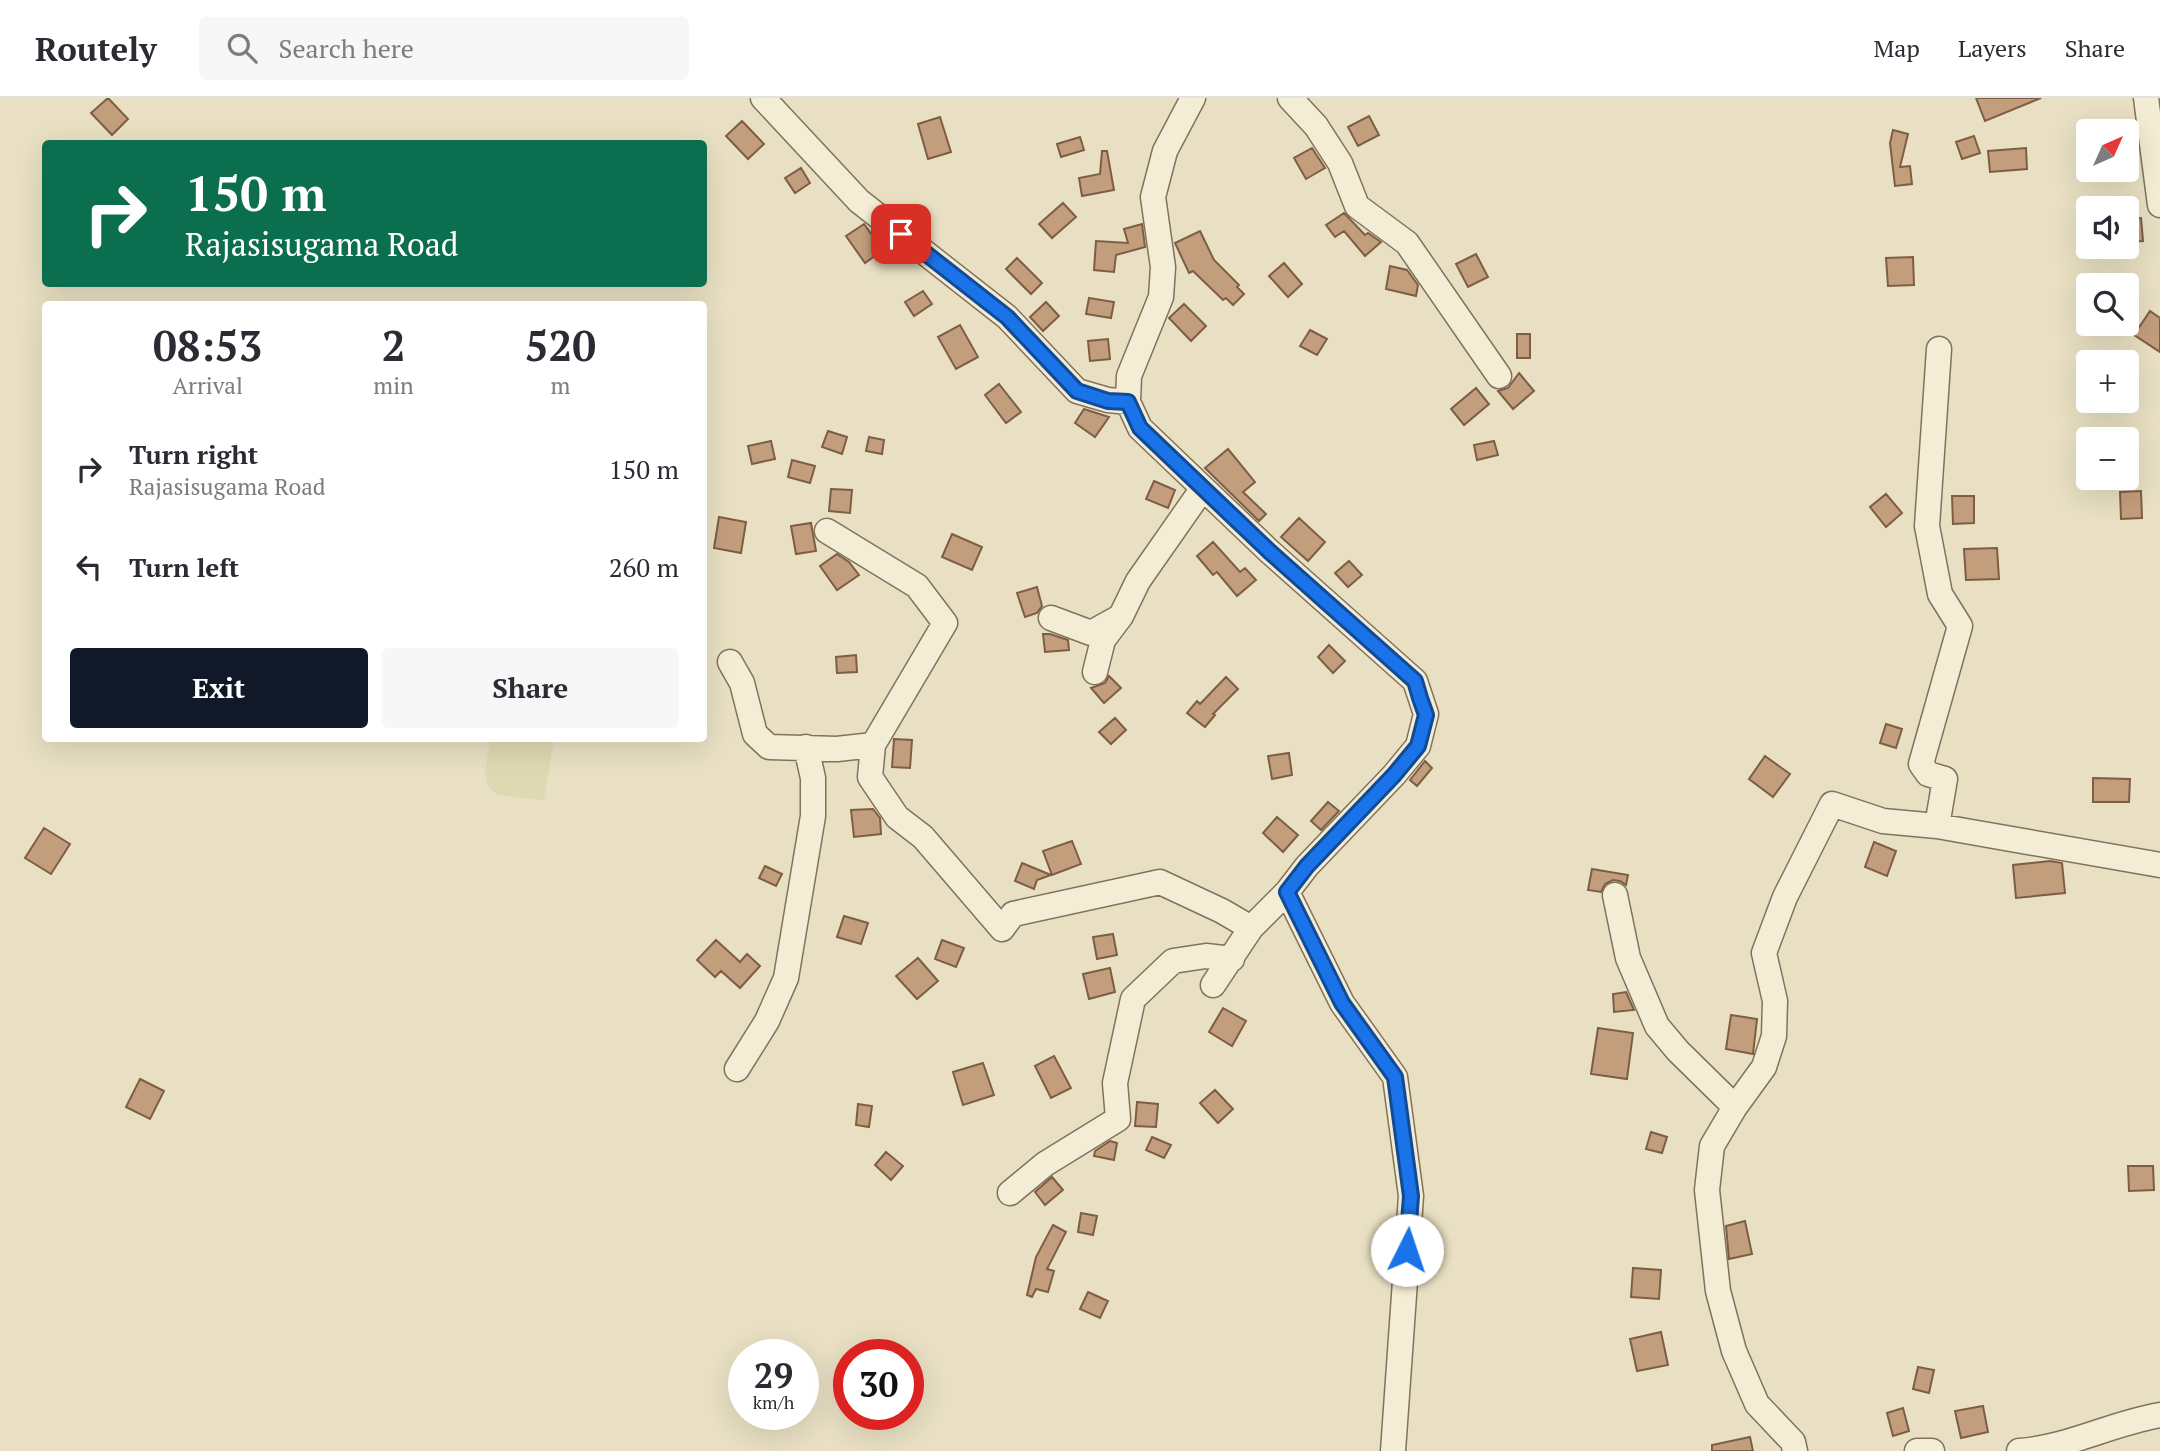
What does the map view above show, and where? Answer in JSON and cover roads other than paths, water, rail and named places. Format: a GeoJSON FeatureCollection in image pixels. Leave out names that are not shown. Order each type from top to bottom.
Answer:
{"type":"FeatureCollection","features":[{"type":"Feature","properties":{"kind":"street"},"geometry":{"type":"LineString","coordinates":[[763,98],[859,201],[1007,317],[1077,391],[1108,401],[1128,402]]}},
{"type":"Feature","properties":{"kind":"street"},"geometry":{"type":"LineString","coordinates":[[1193,98],[1165,151],[1153,197],[1163,267],[1161,297],[1129,376],[1128,402],[1140,428],[1270,552],[1415,681],[1426,715],[1418,746],[1307,866],[1287,892],[1251,928],[1213,985]]}},
{"type":"Feature","properties":{"kind":"street"},"geometry":{"type":"LineString","coordinates":[[1290,98],[1316,126],[1340,163],[1357,206],[1407,243],[1499,376]]}},
{"type":"Feature","properties":{"kind":"street"},"geometry":{"type":"LineString","coordinates":[[2146,98],[2160,205]]}},
{"type":"Feature","properties":{"kind":"street"},"geometry":{"type":"LineString","coordinates":[[1937,826],[1945,779],[1928,774],[1921,764],[1960,626],[1940,594],[1927,527],[1939,349]]}},
{"type":"Feature","properties":{"kind":"street"},"geometry":{"type":"LineString","coordinates":[[1095,672],[1104,640],[1121,616],[1138,582],[1203,488]]}},
{"type":"Feature","properties":{"kind":"street"},"geometry":{"type":"LineString","coordinates":[[827,531],[917,586],[945,623],[873,745],[870,777],[897,817],[923,837],[1002,929],[1013,914],[1160,882],[1251,928]]}},
{"type":"Feature","properties":{"kind":"street"},"geometry":{"type":"LineString","coordinates":[[1051,618],[1091,633],[1121,616]]}},
{"type":"Feature","properties":{"kind":"street"},"geometry":{"type":"LineString","coordinates":[[730,662],[742,683],[755,734],[769,747],[838,749],[873,745]]}},
{"type":"Feature","properties":{"kind":"street"},"geometry":{"type":"LineString","coordinates":[[737,1069],[767,1021],[786,978],[813,816],[813,778],[806,747]]}},
{"type":"Feature","properties":{"kind":"street"},"geometry":{"type":"LineString","coordinates":[[1795,1451],[1793,1442],[1757,1404],[1734,1350],[1718,1291],[1707,1190],[1713,1146],[1735,1107],[1764,1067],[1773,1036],[1775,1001],[1764,953],[1785,897],[1832,804],[1883,821],[1937,826],[2160,865]]}},
{"type":"Feature","properties":{"kind":"street"},"geometry":{"type":"LineString","coordinates":[[1287,892],[1342,1003],[1395,1077],[1411,1196],[1393,1451]]}},
{"type":"Feature","properties":{"kind":"street"},"geometry":{"type":"LineString","coordinates":[[1615,895],[1628,958],[1667,1048],[1735,1107]]}},
{"type":"Feature","properties":{"kind":"street"},"geometry":{"type":"LineString","coordinates":[[1010,1193],[1045,1164],[1118,1119],[1115,1083],[1133,999],[1173,961],[1206,956],[1232,959]]}},
{"type":"Feature","properties":{"kind":"street"},"geometry":{"type":"LineString","coordinates":[[2019,1451],[2038,1450],[2133,1419],[2160,1415]]}},
{"type":"Feature","properties":{"kind":"street"},"geometry":{"type":"LineString","coordinates":[[1917,1451],[1932,1451]]}}]}
